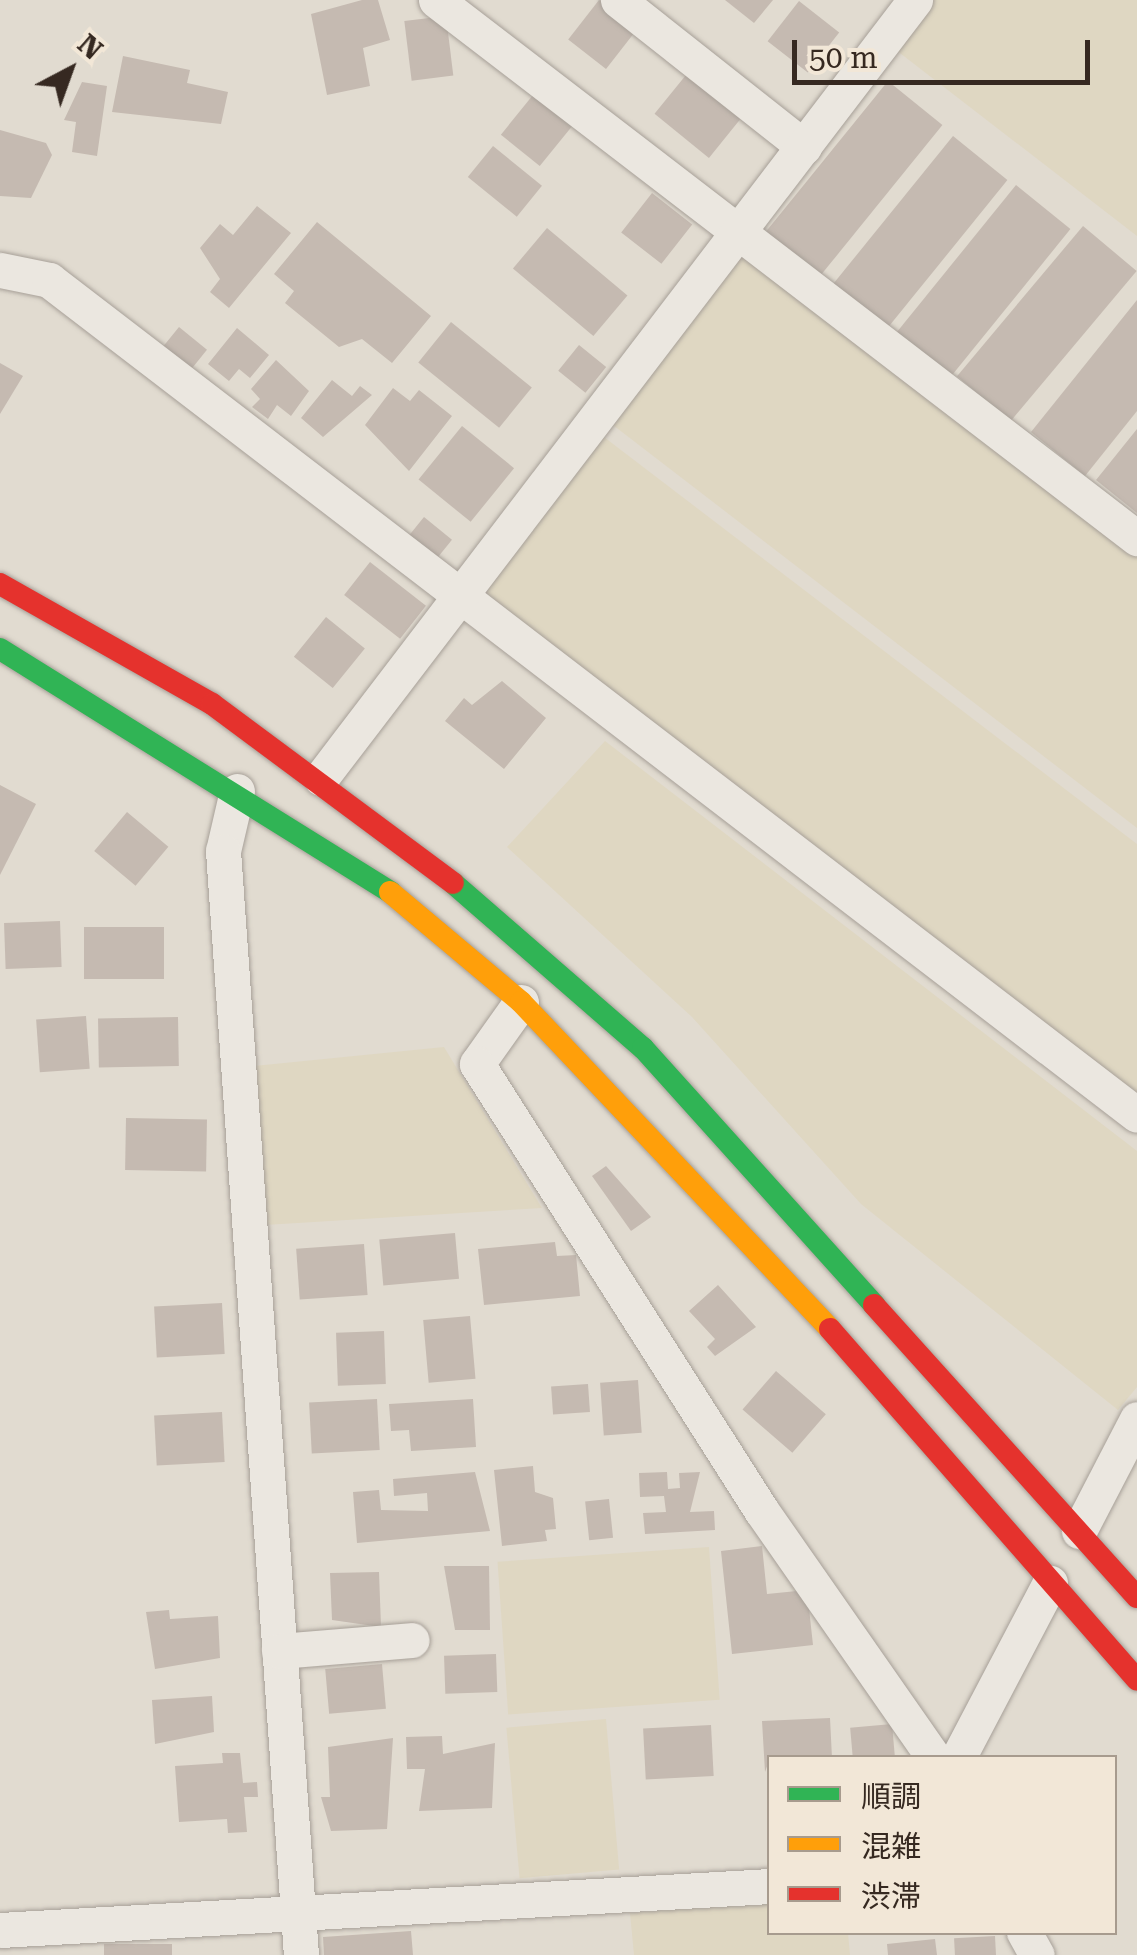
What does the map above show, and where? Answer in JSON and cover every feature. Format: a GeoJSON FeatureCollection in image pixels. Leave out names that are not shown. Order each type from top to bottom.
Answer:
{"type":"FeatureCollection","features":[{"type":"Feature","properties":{"kind":"street"},"geometry":{"type":"LineString","coordinates":[[436,0],[1137,538]]}},
{"type":"Feature","properties":{"kind":"street"},"geometry":{"type":"LineString","coordinates":[[618,0],[804,147]]}},
{"type":"Feature","properties":{"kind":"street"},"geometry":{"type":"LineString","coordinates":[[321,778],[915,0]]}},
{"type":"Feature","properties":{"kind":"street"},"geometry":{"type":"LineString","coordinates":[[0,270],[49,280],[456,597],[1137,1115]]}},
{"type":"Feature","properties":{"kind":"street"},"geometry":{"type":"LineString","coordinates":[[0,584],[321,778],[516,930],[643,1048],[1137,1596]]}},
{"type":"Feature","properties":{"kind":"street"},"geometry":{"type":"LineString","coordinates":[[0,649],[359,867],[521,1002],[719,1202],[1137,1680]]}},
{"type":"Feature","properties":{"kind":"street"},"geometry":{"type":"LineString","coordinates":[[237,792],[223,851],[301,1955]]}},
{"type":"Feature","properties":{"kind":"street"},"geometry":{"type":"LineString","coordinates":[[521,1002],[477,1064],[761,1510],[932,1755]]}},
{"type":"Feature","properties":{"kind":"street"},"geometry":{"type":"LineString","coordinates":[[1079,1532],[1137,1419]]}},
{"type":"Feature","properties":{"kind":"street"},"geometry":{"type":"LineString","coordinates":[[960,1755],[1050,1583]]}},
{"type":"Feature","properties":{"kind":"street"},"geometry":{"type":"LineString","coordinates":[[279,1651],[412,1640]]}},
{"type":"Feature","properties":{"kind":"street"},"geometry":{"type":"LineString","coordinates":[[0,1930],[66,1940],[298,1910],[767,1886]]}},
{"type":"Feature","properties":{"kind":"shaded area"},"geometry":{"type":"Polygon","coordinates":[[[934,0],[1137,0],[1137,236],[896,50],[934,0]]]}},
{"type":"Feature","properties":{"kind":"shaded area"},"geometry":{"type":"Polygon","coordinates":[[[741,251],[1137,555],[1137,828],[609,422],[741,251]]]}},
{"type":"Feature","properties":{"kind":"shaded area"},"geometry":{"type":"Polygon","coordinates":[[[600,434],[1137,844],[1137,1098],[487,599],[487,580],[600,434]]]}},
{"type":"Feature","properties":{"kind":"shaded area"},"geometry":{"type":"Polygon","coordinates":[[[605,741],[1137,1151],[1137,1387],[1118,1410],[861,1204],[692,1017],[507,847],[605,741]]]}},
{"type":"Feature","properties":{"kind":"shaded area"},"geometry":{"type":"Polygon","coordinates":[[[444,1047],[542,1208],[265,1225],[253,1066],[444,1047]]]}},
{"type":"Feature","properties":{"kind":"shaded area"},"geometry":{"type":"Polygon","coordinates":[[[709,1547],[720,1700],[508,1714],[498,1562],[709,1547]]]}},
{"type":"Feature","properties":{"kind":"shaded area"},"geometry":{"type":"Polygon","coordinates":[[[606,1719],[619,1869],[520,1878],[506,1728],[606,1719]]]}},
{"type":"Feature","properties":{"kind":"shaded area"},"geometry":{"type":"Polygon","coordinates":[[[767,1903],[767,1935],[848,1935],[850,1955],[634,1955],[630,1913],[767,1903]]]}},
{"type":"Feature","properties":{"kind":"building"},"geometry":{"type":"Polygon","coordinates":[[[362,0],[378,0],[390,40],[363,48],[370,86],[327,95],[311,14],[362,0]]]}},
{"type":"Feature","properties":{"kind":"building"},"geometry":{"type":"Polygon","coordinates":[[[599,0],[637,30],[606,69],[568,39],[599,0]]]}},
{"type":"Feature","properties":{"kind":"building"},"geometry":{"type":"Polygon","coordinates":[[[725,0],[773,0],[754,23],[725,0]]]}},
{"type":"Feature","properties":{"kind":"building"},"geometry":{"type":"Polygon","coordinates":[[[799,1],[839,32],[808,73],[768,41],[799,1]]]}},
{"type":"Feature","properties":{"kind":"building"},"geometry":{"type":"Polygon","coordinates":[[[446,16],[453,76],[412,81],[404,21],[446,16]]]}},
{"type":"Feature","properties":{"kind":"building"},"geometry":{"type":"Polygon","coordinates":[[[123,56],[190,70],[187,83],[228,92],[221,124],[112,112],[123,56]]]}},
{"type":"Feature","properties":{"kind":"building"},"geometry":{"type":"Polygon","coordinates":[[[686,75],[740,119],[709,158],[655,114],[686,75]]]}},
{"type":"Feature","properties":{"kind":"building"},"geometry":{"type":"Polygon","coordinates":[[[888,81],[942,125],[819,277],[765,233],[888,81]]]}},
{"type":"Feature","properties":{"kind":"building"},"geometry":{"type":"Polygon","coordinates":[[[82,82],[107,86],[97,156],[72,152],[76,122],[64,120],[82,82]]]}},
{"type":"Feature","properties":{"kind":"building"},"geometry":{"type":"Polygon","coordinates":[[[533,95],[572,126],[540,166],[501,135],[533,95]]]}},
{"type":"Feature","properties":{"kind":"building"},"geometry":{"type":"Polygon","coordinates":[[[0,130],[46,143],[52,155],[31,198],[0,196],[0,130]]]}},
{"type":"Feature","properties":{"kind":"building"},"geometry":{"type":"Polygon","coordinates":[[[953,136],[1007,180],[885,332],[830,288],[953,136]]]}},
{"type":"Feature","properties":{"kind":"building"},"geometry":{"type":"Polygon","coordinates":[[[493,146],[542,186],[517,217],[468,177],[493,146]]]}},
{"type":"Feature","properties":{"kind":"building"},"geometry":{"type":"Polygon","coordinates":[[[1016,185],[1070,229],[948,381],[893,337],[1016,185]]]}},
{"type":"Feature","properties":{"kind":"building"},"geometry":{"type":"Polygon","coordinates":[[[652,193],[692,224],[661,264],[621,232],[652,193]]]}},
{"type":"Feature","properties":{"kind":"building"},"geometry":{"type":"Polygon","coordinates":[[[257,206],[291,233],[229,308],[210,292],[220,279],[200,248],[220,224],[233,235],[257,206]]]}},
{"type":"Feature","properties":{"kind":"building"},"geometry":{"type":"Polygon","coordinates":[[[317,222],[431,316],[392,363],[362,339],[339,347],[285,303],[294,291],[274,274],[317,222]]]}},
{"type":"Feature","properties":{"kind":"building"},"geometry":{"type":"Polygon","coordinates":[[[1083,226],[1137,271],[1011,421],[957,376],[1083,226]]]}},
{"type":"Feature","properties":{"kind":"building"},"geometry":{"type":"Polygon","coordinates":[[[547,228],[627,295],[593,336],[513,269],[547,228]]]}},
{"type":"Feature","properties":{"kind":"building"},"geometry":{"type":"Polygon","coordinates":[[[1137,300],[1137,411],[1085,476],[1031,432],[1137,300]]]}},
{"type":"Feature","properties":{"kind":"building"},"geometry":{"type":"Polygon","coordinates":[[[451,322],[532,387],[499,428],[418,362],[451,322]]]}},
{"type":"Feature","properties":{"kind":"building"},"geometry":{"type":"Polygon","coordinates":[[[179,327],[207,350],[189,372],[161,350],[179,327]]]}},
{"type":"Feature","properties":{"kind":"building"},"geometry":{"type":"Polygon","coordinates":[[[237,328],[269,355],[250,378],[239,369],[229,381],[208,364],[237,328]]]}},
{"type":"Feature","properties":{"kind":"building"},"geometry":{"type":"Polygon","coordinates":[[[579,345],[606,367],[585,393],[558,371],[579,345]]]}},
{"type":"Feature","properties":{"kind":"building"},"geometry":{"type":"Polygon","coordinates":[[[276,360],[309,391],[291,416],[277,405],[268,419],[252,407],[260,399],[251,389],[276,360]]]}},
{"type":"Feature","properties":{"kind":"building"},"geometry":{"type":"Polygon","coordinates":[[[0,363],[23,376],[0,414],[0,363]]]}},
{"type":"Feature","properties":{"kind":"building"},"geometry":{"type":"Polygon","coordinates":[[[332,380],[352,396],[360,386],[372,395],[323,437],[301,418],[332,380]]]}},
{"type":"Feature","properties":{"kind":"building"},"geometry":{"type":"Polygon","coordinates":[[[393,388],[410,401],[419,390],[452,416],[409,471],[365,425],[393,388]]]}},
{"type":"Feature","properties":{"kind":"building"},"geometry":{"type":"Polygon","coordinates":[[[462,426],[514,468],[471,522],[419,480],[462,426]]]}},
{"type":"Feature","properties":{"kind":"building"},"geometry":{"type":"Polygon","coordinates":[[[1137,429],[1137,513],[1096,480],[1137,429]]]}},
{"type":"Feature","properties":{"kind":"building"},"geometry":{"type":"Polygon","coordinates":[[[424,517],[452,540],[435,561],[407,538],[424,517]]]}},
{"type":"Feature","properties":{"kind":"building"},"geometry":{"type":"Polygon","coordinates":[[[370,562],[426,606],[400,639],[344,595],[370,562]]]}},
{"type":"Feature","properties":{"kind":"building"},"geometry":{"type":"Polygon","coordinates":[[[326,617],[365,648],[333,688],[294,657],[326,617]]]}},
{"type":"Feature","properties":{"kind":"building"},"geometry":{"type":"Polygon","coordinates":[[[502,681],[546,718],[504,769],[445,721],[464,698],[472,705],[502,681]]]}},
{"type":"Feature","properties":{"kind":"building"},"geometry":{"type":"Polygon","coordinates":[[[0,785],[36,804],[0,875],[0,785]]]}},
{"type":"Feature","properties":{"kind":"building"},"geometry":{"type":"Polygon","coordinates":[[[127,812],[168,847],[136,886],[94,851],[127,812]]]}},
{"type":"Feature","properties":{"kind":"building"},"geometry":{"type":"Polygon","coordinates":[[[60,921],[62,967],[6,969],[4,923],[60,921]]]}},
{"type":"Feature","properties":{"kind":"building"},"geometry":{"type":"Polygon","coordinates":[[[84,927],[164,927],[164,979],[84,979],[84,927]]]}},
{"type":"Feature","properties":{"kind":"building"},"geometry":{"type":"Polygon","coordinates":[[[86,1016],[90,1069],[40,1072],[36,1019],[86,1016]]]}},
{"type":"Feature","properties":{"kind":"building"},"geometry":{"type":"Polygon","coordinates":[[[178,1017],[179,1066],[99,1067],[98,1018],[178,1017]]]}},
{"type":"Feature","properties":{"kind":"building"},"geometry":{"type":"Polygon","coordinates":[[[126,1118],[207,1119],[206,1171],[125,1170],[126,1118]]]}},
{"type":"Feature","properties":{"kind":"building"},"geometry":{"type":"Polygon","coordinates":[[[606,1166],[651,1217],[631,1231],[592,1176],[606,1166]]]}},
{"type":"Feature","properties":{"kind":"building"},"geometry":{"type":"Polygon","coordinates":[[[455,1233],[459,1279],[383,1285],[379,1240],[455,1233]]]}},
{"type":"Feature","properties":{"kind":"building"},"geometry":{"type":"Polygon","coordinates":[[[555,1242],[557,1256],[576,1255],[580,1296],[484,1305],[478,1249],[555,1242]]]}},
{"type":"Feature","properties":{"kind":"building"},"geometry":{"type":"Polygon","coordinates":[[[364,1244],[368,1295],[300,1300],[296,1249],[364,1244]]]}},
{"type":"Feature","properties":{"kind":"building"},"geometry":{"type":"Polygon","coordinates":[[[718,1285],[756,1327],[715,1356],[707,1347],[715,1339],[689,1311],[718,1285]]]}},
{"type":"Feature","properties":{"kind":"building"},"geometry":{"type":"Polygon","coordinates":[[[222,1303],[225,1354],[157,1357],[154,1307],[222,1303]]]}},
{"type":"Feature","properties":{"kind":"building"},"geometry":{"type":"Polygon","coordinates":[[[470,1316],[475,1379],[429,1383],[423,1320],[470,1316]]]}},
{"type":"Feature","properties":{"kind":"building"},"geometry":{"type":"Polygon","coordinates":[[[384,1331],[386,1384],[338,1386],[336,1333],[384,1331]]]}},
{"type":"Feature","properties":{"kind":"building"},"geometry":{"type":"Polygon","coordinates":[[[776,1371],[826,1414],[792,1453],[743,1409],[776,1371]]]}},
{"type":"Feature","properties":{"kind":"building"},"geometry":{"type":"Polygon","coordinates":[[[638,1380],[642,1433],[604,1436],[600,1383],[638,1380]]]}},
{"type":"Feature","properties":{"kind":"building"},"geometry":{"type":"Polygon","coordinates":[[[588,1384],[590,1412],[553,1415],[551,1387],[588,1384]]]}},
{"type":"Feature","properties":{"kind":"building"},"geometry":{"type":"Polygon","coordinates":[[[377,1399],[380,1450],[312,1453],[309,1403],[377,1399]]]}},
{"type":"Feature","properties":{"kind":"building"},"geometry":{"type":"Polygon","coordinates":[[[473,1399],[476,1447],[411,1451],[409,1430],[391,1431],[389,1404],[473,1399]]]}},
{"type":"Feature","properties":{"kind":"building"},"geometry":{"type":"Polygon","coordinates":[[[222,1412],[225,1462],[157,1465],[154,1416],[222,1412]]]}},
{"type":"Feature","properties":{"kind":"building"},"geometry":{"type":"Polygon","coordinates":[[[533,1466],[535,1492],[553,1498],[556,1529],[545,1530],[547,1541],[502,1546],[494,1470],[533,1466]]]}},
{"type":"Feature","properties":{"kind":"building"},"geometry":{"type":"Polygon","coordinates":[[[475,1472],[490,1531],[357,1543],[353,1492],[379,1490],[381,1510],[428,1511],[427,1493],[394,1496],[393,1479],[475,1472]]]}},
{"type":"Feature","properties":{"kind":"building"},"geometry":{"type":"Polygon","coordinates":[[[667,1472],[668,1489],[680,1488],[679,1473],[700,1472],[690,1512],[714,1511],[715,1530],[645,1534],[643,1513],[666,1512],[664,1496],[640,1497],[639,1473],[667,1472]]]}},
{"type":"Feature","properties":{"kind":"building"},"geometry":{"type":"Polygon","coordinates":[[[609,1499],[613,1538],[589,1540],[585,1502],[609,1499]]]}},
{"type":"Feature","properties":{"kind":"building"},"geometry":{"type":"Polygon","coordinates":[[[762,1546],[767,1594],[807,1590],[813,1645],[732,1654],[721,1551],[762,1546]]]}},
{"type":"Feature","properties":{"kind":"building"},"geometry":{"type":"Polygon","coordinates":[[[444,1566],[489,1566],[490,1630],[455,1630],[444,1566]]]}},
{"type":"Feature","properties":{"kind":"building"},"geometry":{"type":"Polygon","coordinates":[[[379,1572],[381,1627],[332,1620],[330,1573],[379,1572]]]}},
{"type":"Feature","properties":{"kind":"building"},"geometry":{"type":"Polygon","coordinates":[[[169,1610],[170,1619],[218,1616],[220,1658],[155,1669],[146,1612],[169,1610]]]}},
{"type":"Feature","properties":{"kind":"building"},"geometry":{"type":"Polygon","coordinates":[[[496,1654],[497,1692],[445,1694],[444,1656],[496,1654]]]}},
{"type":"Feature","properties":{"kind":"building"},"geometry":{"type":"Polygon","coordinates":[[[382,1664],[386,1709],[329,1714],[325,1669],[382,1664]]]}},
{"type":"Feature","properties":{"kind":"building"},"geometry":{"type":"Polygon","coordinates":[[[212,1696],[214,1732],[155,1744],[152,1700],[212,1696]]]}},
{"type":"Feature","properties":{"kind":"building"},"geometry":{"type":"Polygon","coordinates":[[[830,1718],[832,1755],[767,1755],[765,1772],[762,1721],[830,1718]]]}},
{"type":"Feature","properties":{"kind":"building"},"geometry":{"type":"Polygon","coordinates":[[[892,1724],[895,1755],[853,1755],[850,1728],[892,1724]]]}},
{"type":"Feature","properties":{"kind":"building"},"geometry":{"type":"Polygon","coordinates":[[[711,1725],[714,1776],[646,1779],[643,1729],[711,1725]]]}},
{"type":"Feature","properties":{"kind":"building"},"geometry":{"type":"Polygon","coordinates":[[[442,1736],[443,1754],[495,1743],[492,1808],[419,1811],[425,1769],[407,1769],[406,1737],[442,1736]]]}},
{"type":"Feature","properties":{"kind":"building"},"geometry":{"type":"Polygon","coordinates":[[[393,1738],[387,1829],[331,1831],[321,1797],[330,1797],[328,1747],[393,1738]]]}},
{"type":"Feature","properties":{"kind":"building"},"geometry":{"type":"Polygon","coordinates":[[[222,1753],[240,1753],[243,1783],[257,1782],[258,1797],[244,1797],[247,1832],[228,1833],[227,1819],[179,1822],[175,1766],[223,1763],[222,1753]]]}},
{"type":"Feature","properties":{"kind":"building"},"geometry":{"type":"Polygon","coordinates":[[[411,1931],[413,1955],[324,1955],[323,1937],[411,1931]]]}},
{"type":"Feature","properties":{"kind":"building"},"geometry":{"type":"Polygon","coordinates":[[[995,1936],[996,1955],[955,1955],[954,1938],[995,1936]]]}},
{"type":"Feature","properties":{"kind":"building"},"geometry":{"type":"Polygon","coordinates":[[[935,1939],[937,1955],[888,1955],[887,1944],[935,1939]]]}},
{"type":"Feature","properties":{"kind":"building"},"geometry":{"type":"Polygon","coordinates":[[[104,1944],[172,1944],[172,1955],[104,1955],[104,1944]]]}},
{"type":"Feature","properties":{"kind":"traffic: fast"},"geometry":{"type":"LineString","coordinates":[[0,649],[390,892]]}},
{"type":"Feature","properties":{"kind":"traffic: fast"},"geometry":{"type":"LineString","coordinates":[[453,883],[643,1048],[874,1305]]}},
{"type":"Feature","properties":{"kind":"traffic: slow"},"geometry":{"type":"LineString","coordinates":[[390,892],[521,1002],[830,1329]]}},
{"type":"Feature","properties":{"kind":"traffic: jam"},"geometry":{"type":"LineString","coordinates":[[0,584],[212,704],[453,883]]}},
{"type":"Feature","properties":{"kind":"traffic: jam"},"geometry":{"type":"LineString","coordinates":[[874,1305],[1137,1597]]}},
{"type":"Feature","properties":{"kind":"traffic: jam"},"geometry":{"type":"LineString","coordinates":[[830,1329],[1137,1680]]}}]}
